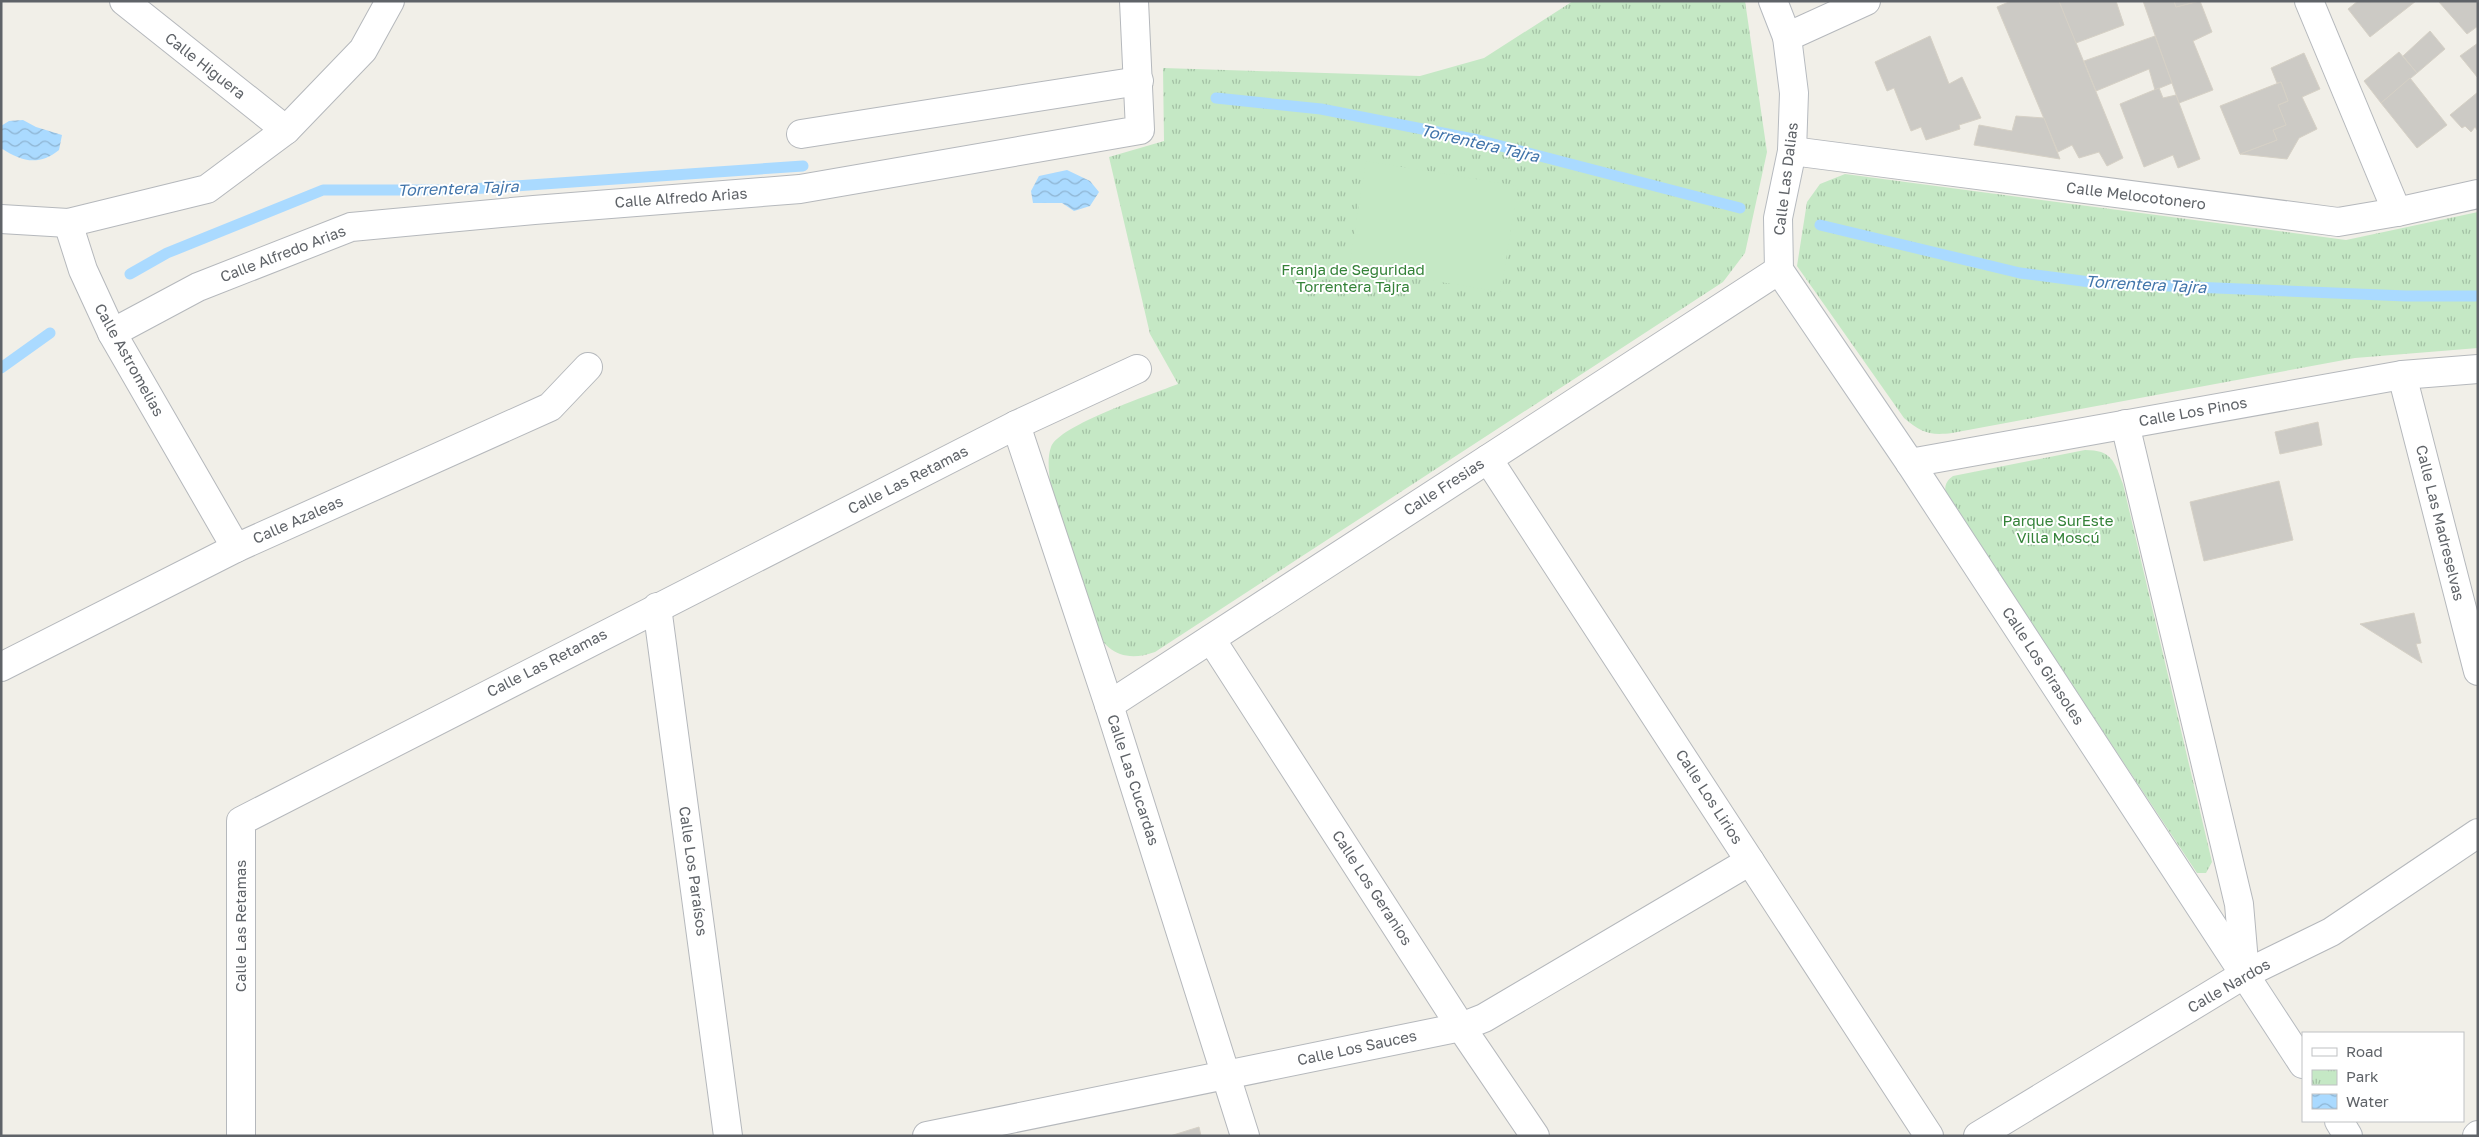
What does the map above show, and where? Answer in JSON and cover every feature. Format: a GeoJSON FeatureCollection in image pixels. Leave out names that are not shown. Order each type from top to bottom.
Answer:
{"type":"FeatureCollection","features":[{"type":"Feature","properties":{"kind":"street","name":"Calle Higuera"},"geometry":{"type":"LineString","coordinates":[[124,1],[286,130]]}},
{"type":"Feature","properties":{"kind":"street"},"geometry":{"type":"LineString","coordinates":[[1,219],[68,223],[206,188],[286,130],[363,50],[390,1]]}},
{"type":"Feature","properties":{"kind":"street","name":"Calle Alfredo Arias"},"geometry":{"type":"LineString","coordinates":[[112,333],[198,288],[351,227],[543,209],[800,189],[1140,130],[1134,1]]}},
{"type":"Feature","properties":{"kind":"street","name":"Calle Las Dalias"},"geometry":{"type":"LineString","coordinates":[[1773,1],[1787,37],[1794,93],[1792,151],[1778,218],[1779,270]]}},
{"type":"Feature","properties":{"kind":"street"},"geometry":{"type":"LineString","coordinates":[[1787,37],[1866,1]]}},
{"type":"Feature","properties":{"kind":"street"},"geometry":{"type":"LineString","coordinates":[[2308,1],[2397,212]]}},
{"type":"Feature","properties":{"kind":"street"},"geometry":{"type":"LineString","coordinates":[[800,134],[1139,81]]}},
{"type":"Feature","properties":{"kind":"street","name":"Calle Melocotonero"},"geometry":{"type":"LineString","coordinates":[[1792,151],[2338,222],[2397,212],[2478,194]]}},
{"type":"Feature","properties":{"kind":"street","name":"Calle Astromelias"},"geometry":{"type":"LineString","coordinates":[[68,223],[83,270],[112,333],[236,548]]}},
{"type":"Feature","properties":{"kind":"street","name":"Calle Fresias"},"geometry":{"type":"LineString","coordinates":[[1109,705],[1779,270]]}},
{"type":"Feature","properties":{"kind":"street","name":"Calle Los Girasoles"},"geometry":{"type":"LineString","coordinates":[[1779,270],[1910,463],[2302,1062]]}},
{"type":"Feature","properties":{"kind":"street","name":"Calle Azaleas"},"geometry":{"type":"LineString","coordinates":[[1,667],[236,548],[550,406],[588,367]]}},
{"type":"Feature","properties":{"kind":"street","name":"Calle Las Retamas"},"geometry":{"type":"LineString","coordinates":[[241,1136],[241,821],[657,606],[1016,425],[1137,369]]}},
{"type":"Feature","properties":{"kind":"street","name":"Calle Los Pinos"},"geometry":{"type":"LineString","coordinates":[[1910,463],[2402,375],[2478,369]]}},
{"type":"Feature","properties":{"kind":"street","name":"Calle Las Madreselvas"},"geometry":{"type":"LineString","coordinates":[[2402,375],[2478,672]]}},
{"type":"Feature","properties":{"kind":"street"},"geometry":{"type":"LineString","coordinates":[[2124,424],[2239,904],[2245,974]]}},
{"type":"Feature","properties":{"kind":"street","name":"Calle Las Cucardas"},"geometry":{"type":"LineString","coordinates":[[1016,425],[1109,705],[1245,1136]]}},
{"type":"Feature","properties":{"kind":"street","name":"Calle Los Lirios"},"geometry":{"type":"LineString","coordinates":[[1488,459],[1929,1136]]}},
{"type":"Feature","properties":{"kind":"street","name":"Calle Los Paraísos"},"geometry":{"type":"LineString","coordinates":[[657,606],[728,1136]]}},
{"type":"Feature","properties":{"kind":"street","name":"Calle Los Geranios"},"geometry":{"type":"LineString","coordinates":[[1211,639],[1461,1027],[1535,1136]]}},
{"type":"Feature","properties":{"kind":"street","name":"Calle Nardos"},"geometry":{"type":"LineString","coordinates":[[1978,1136],[2245,974],[2331,932],[2478,833]]}},
{"type":"Feature","properties":{"kind":"street","name":"Calle Los Sauces"},"geometry":{"type":"LineString","coordinates":[[927,1136],[1461,1027],[1484,1018],[1750,862]]}},
{"type":"Feature","properties":{"kind":"street"},"geometry":{"type":"LineString","coordinates":[[2339,1122],[2348,1136]]}},
{"type":"Feature","properties":{"kind":"green space","name":"Franja de Seguridad Torrentera Tajra"},"geometry":{"type":"Polygon","coordinates":[[[1573,1],[1745,1],[1767,152],[1745,253],[1723,282],[1155,652],[1134,656],[1125,655],[1109,648],[1092,622],[1050,482],[1049,456],[1051,447],[1058,438],[1071,429],[1108,411],[1178,384],[1150,334],[1109,157],[1164,141],[1163,68],[1420,76],[1484,58],[1573,1]]]}},
{"type":"Feature","properties":{"kind":"green space"},"geometry":{"type":"Polygon","coordinates":[[[1366,161],[1518,186],[1501,292],[1349,267],[1366,161]]]}},
{"type":"Feature","properties":{"kind":"green space"},"geometry":{"type":"Polygon","coordinates":[[[1845,174],[2346,240],[2478,212],[2478,348],[2355,358],[1952,433],[1937,434],[1926,432],[1915,427],[1904,418],[1797,266],[1807,202],[1820,184],[1845,174]]]}},
{"type":"Feature","properties":{"kind":"green space","name":"Parque SurEste Villa Moscú"},"geometry":{"type":"Polygon","coordinates":[[[2085,450],[2101,452],[2111,458],[2123,484],[2212,862],[2206,873],[2197,873],[1946,495],[1946,484],[1953,476],[2085,450]]]}},
{"type":"Feature","properties":{"kind":"water"},"geometry":{"type":"Polygon","coordinates":[[[23,120],[36,127],[62,135],[59,150],[44,158],[30,160],[23,159],[1,148],[1,126],[9,121],[23,120]]]}},
{"type":"Feature","properties":{"kind":"water"},"geometry":{"type":"Polygon","coordinates":[[[1067,170],[1090,181],[1099,192],[1090,206],[1074,211],[1062,203],[1033,203],[1031,191],[1039,176],[1067,170]]]}},
{"type":"Feature","properties":{"kind":"building"},"geometry":{"type":"Polygon","coordinates":[[[2011,1],[2059,1],[2123,158],[2107,166],[2099,152],[2079,158],[2072,145],[2058,152],[1997,7],[2011,1]]]}},
{"type":"Feature","properties":{"kind":"building"},"geometry":{"type":"Polygon","coordinates":[[[2059,1],[2116,1],[2124,25],[2076,43],[2059,1]]]}},
{"type":"Feature","properties":{"kind":"building"},"geometry":{"type":"Polygon","coordinates":[[[2143,1],[2174,1],[2176,7],[2200,1],[2212,32],[2193,41],[2213,90],[2179,103],[2143,1]]]}},
{"type":"Feature","properties":{"kind":"building"},"geometry":{"type":"Polygon","coordinates":[[[2174,1],[2199,1],[2176,7],[2174,1]]]}},
{"type":"Feature","properties":{"kind":"building"},"geometry":{"type":"Polygon","coordinates":[[[2358,1],[2416,1],[2370,37],[2348,9],[2358,1]]]}},
{"type":"Feature","properties":{"kind":"building"},"geometry":{"type":"Polygon","coordinates":[[[2478,1],[2478,26],[2467,34],[2439,2],[2478,1]]]}},
{"type":"Feature","properties":{"kind":"building"},"geometry":{"type":"Polygon","coordinates":[[[2430,31],[2445,49],[2417,73],[2403,56],[2430,31]]]}},
{"type":"Feature","properties":{"kind":"building"},"geometry":{"type":"Polygon","coordinates":[[[1930,36],[1949,84],[1962,77],[1981,118],[1959,125],[1960,129],[1926,140],[1921,127],[1911,131],[1894,88],[1887,91],[1875,62],[1930,36]]]}},
{"type":"Feature","properties":{"kind":"building"},"geometry":{"type":"Polygon","coordinates":[[[2155,36],[2172,83],[2155,90],[2149,69],[2096,91],[2084,61],[2155,36]]]}},
{"type":"Feature","properties":{"kind":"building"},"geometry":{"type":"Polygon","coordinates":[[[2478,43],[2478,78],[2460,56],[2478,43]]]}},
{"type":"Feature","properties":{"kind":"building"},"geometry":{"type":"Polygon","coordinates":[[[2399,52],[2417,73],[2381,103],[2364,81],[2399,52]]]}},
{"type":"Feature","properties":{"kind":"building"},"geometry":{"type":"Polygon","coordinates":[[[2304,53],[2320,89],[2302,97],[2317,129],[2299,138],[2287,159],[2240,154],[2277,140],[2273,130],[2286,125],[2278,105],[2288,101],[2281,82],[2277,83],[2271,68],[2304,53]]]}},
{"type":"Feature","properties":{"kind":"building"},"geometry":{"type":"Polygon","coordinates":[[[2410,78],[2447,125],[2417,148],[2381,103],[2410,78]]]}},
{"type":"Feature","properties":{"kind":"building"},"geometry":{"type":"Polygon","coordinates":[[[2281,82],[2288,101],[2278,105],[2286,125],[2273,130],[2277,140],[2240,154],[2220,106],[2281,82]]]}},
{"type":"Feature","properties":{"kind":"building"},"geometry":{"type":"Polygon","coordinates":[[[2159,88],[2163,98],[2176,95],[2200,159],[2178,168],[2173,155],[2144,167],[2120,104],[2159,88]]]}},
{"type":"Feature","properties":{"kind":"building"},"geometry":{"type":"Polygon","coordinates":[[[2478,92],[2478,131],[2475,127],[2471,132],[2465,126],[2462,128],[2450,115],[2478,92]]]}},
{"type":"Feature","properties":{"kind":"building"},"geometry":{"type":"Polygon","coordinates":[[[2016,116],[2044,118],[2060,159],[1974,145],[1979,125],[2012,131],[2016,116]]]}},
{"type":"Feature","properties":{"kind":"building"},"geometry":{"type":"Polygon","coordinates":[[[2318,422],[2322,445],[2280,454],[2275,432],[2318,422]]]}},
{"type":"Feature","properties":{"kind":"building"},"geometry":{"type":"Polygon","coordinates":[[[2279,481],[2293,540],[2204,561],[2190,502],[2279,481]]]}},
{"type":"Feature","properties":{"kind":"building"},"geometry":{"type":"Polygon","coordinates":[[[2414,613],[2421,643],[2416,644],[2422,663],[2360,624],[2414,613]]]}},
{"type":"Feature","properties":{"kind":"building"},"geometry":{"type":"Polygon","coordinates":[[[1199,1127],[1201,1136],[1170,1136],[1199,1127]]]}},
{"type":"Feature","properties":{"kind":"waterway","name":"Torrentera Tajra"},"geometry":{"type":"LineString","coordinates":[[1216,98],[1321,109],[1478,140],[1740,208]]}},
{"type":"Feature","properties":{"kind":"waterway","name":"Torrentera Tajra"},"geometry":{"type":"LineString","coordinates":[[130,274],[167,253],[323,190],[456,190],[803,166]]}},
{"type":"Feature","properties":{"kind":"waterway","name":"Torrentera Tajra"},"geometry":{"type":"LineString","coordinates":[[1820,225],[2020,273],[2098,283],[2406,296],[2478,296]]}},
{"type":"Feature","properties":{"kind":"waterway","name":"Torrentera Tajra"},"geometry":{"type":"LineString","coordinates":[[1,368],[50,333]]}}]}
